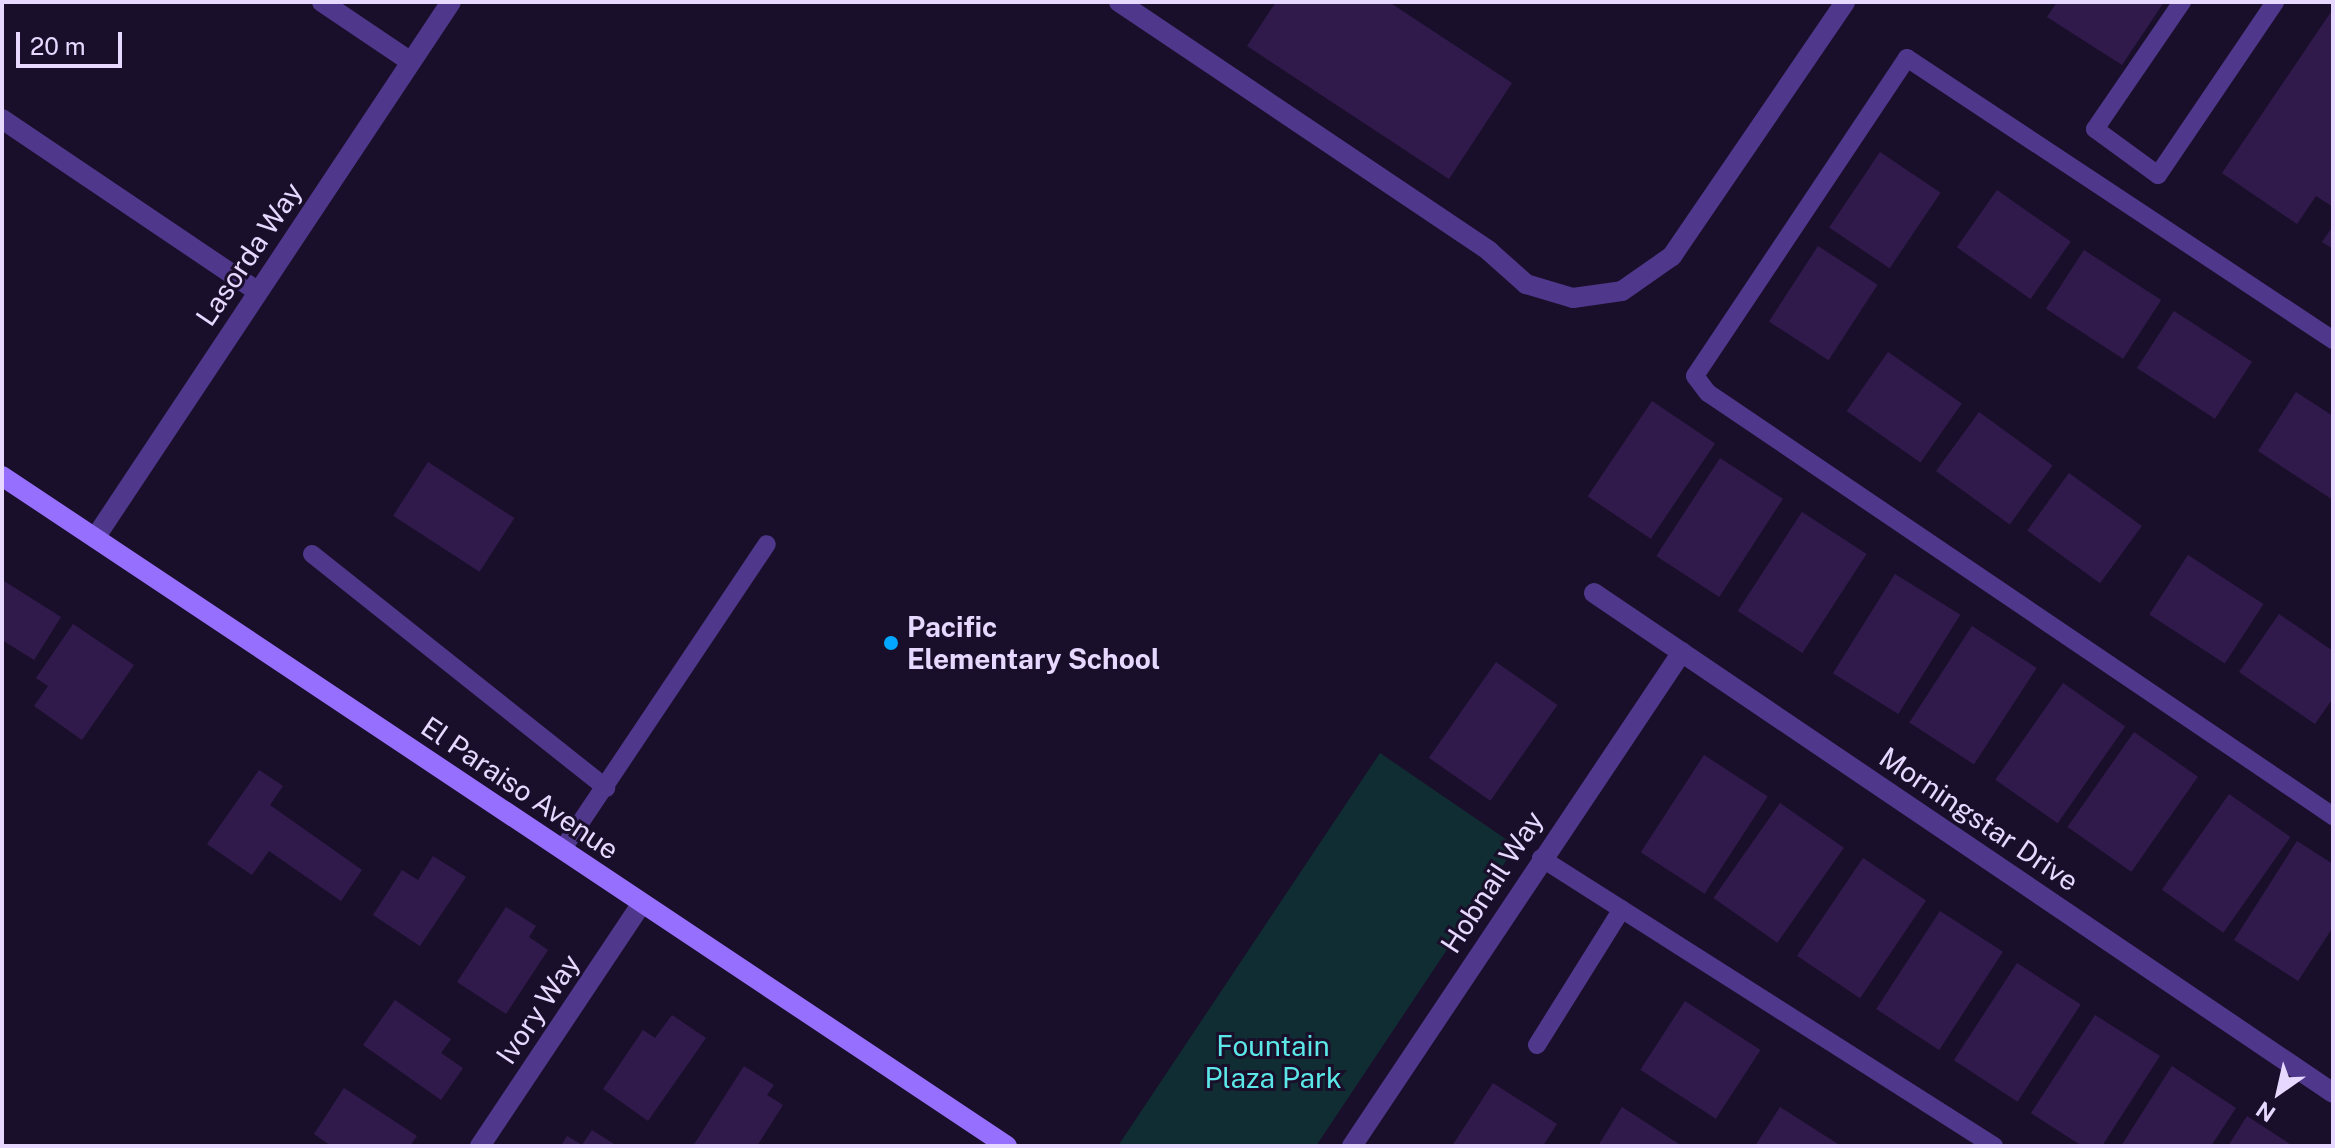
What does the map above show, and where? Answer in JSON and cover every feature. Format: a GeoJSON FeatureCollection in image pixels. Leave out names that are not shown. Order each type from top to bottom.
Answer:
{"type":"FeatureCollection","features":[{"type":"Feature","properties":{"kind":"street"},"geometry":{"type":"LineString","coordinates":[[322,2],[411,62]]}},
{"type":"Feature","properties":{"kind":"street","name":"Lasorda Way"},"geometry":{"type":"LineString","coordinates":[[95,538],[451,2]]}},
{"type":"Feature","properties":{"kind":"street"},"geometry":{"type":"LineString","coordinates":[[1119,2],[1489,251],[1526,284],[1573,298],[1622,291],[1672,256],[1845,2]]}},
{"type":"Feature","properties":{"kind":"street"},"geometry":{"type":"LineString","coordinates":[[2,119],[257,291]]}},
{"type":"Feature","properties":{"kind":"street","name":"El Paraiso Avenue"},"geometry":{"type":"LineString","coordinates":[[2,476],[1007,1146]]}},
{"type":"Feature","properties":{"kind":"street","name":"Morningstar Drive"},"geometry":{"type":"LineString","coordinates":[[1594,593],[2333,1093]]}},
{"type":"Feature","properties":{"kind":"street","name":"Hobnail Way"},"geometry":{"type":"LineString","coordinates":[[1352,1146],[1541,858],[1682,652]]}},
{"type":"Feature","properties":{"kind":"street","name":"Ivory Way"},"geometry":{"type":"LineString","coordinates":[[480,1146],[642,903]]}},
{"type":"Feature","properties":{"kind":"lane"},"geometry":{"type":"LineString","coordinates":[[2182,2],[2095,129],[2158,175],[2275,2]]}},
{"type":"Feature","properties":{"kind":"lane"},"geometry":{"type":"LineString","coordinates":[[2333,340],[1907,58],[1695,376],[1708,393],[2333,816]]}},
{"type":"Feature","properties":{"kind":"lane"},"geometry":{"type":"LineString","coordinates":[[562,850],[767,544]]}},
{"type":"Feature","properties":{"kind":"lane"},"geometry":{"type":"LineString","coordinates":[[312,554],[606,788]]}},
{"type":"Feature","properties":{"kind":"lane"},"geometry":{"type":"LineString","coordinates":[[1541,858],[1994,1146]]}},
{"type":"Feature","properties":{"kind":"lane"},"geometry":{"type":"LineString","coordinates":[[1537,1045],[1622,909]]}},
{"type":"Feature","properties":{"kind":"green space","name":"Fountain Plaza Park"},"geometry":{"type":"Polygon","coordinates":[[[1380,753],[1516,846],[1316,1146],[1118,1146],[1380,753]]]}},
{"type":"Feature","properties":{"kind":"building"},"geometry":{"type":"Polygon","coordinates":[[[1276,2],[1389,2],[1512,83],[1449,179],[1247,46],[1276,2]]]}},
{"type":"Feature","properties":{"kind":"building"},"geometry":{"type":"Polygon","coordinates":[[[2057,2],[2164,2],[2122,65],[2047,17],[2057,2]]]}},
{"type":"Feature","properties":{"kind":"building"},"geometry":{"type":"Polygon","coordinates":[[[2333,9],[2333,207],[2316,196],[2297,224],[2222,173],[2333,9]]]}},
{"type":"Feature","properties":{"kind":"building"},"geometry":{"type":"Polygon","coordinates":[[[1880,152],[1941,193],[1890,268],[1829,227],[1880,152]]]}},
{"type":"Feature","properties":{"kind":"building"},"geometry":{"type":"Polygon","coordinates":[[[1997,190],[2071,242],[2031,299],[1957,247],[1997,190]]]}},
{"type":"Feature","properties":{"kind":"building"},"geometry":{"type":"Polygon","coordinates":[[[2333,226],[2333,249],[2322,242],[2333,226]]]}},
{"type":"Feature","properties":{"kind":"building"},"geometry":{"type":"Polygon","coordinates":[[[1818,246],[1878,285],[1829,360],[1769,321],[1818,246]]]}},
{"type":"Feature","properties":{"kind":"building"},"geometry":{"type":"Polygon","coordinates":[[[2084,250],[2161,300],[2123,359],[2046,309],[2084,250]]]}},
{"type":"Feature","properties":{"kind":"building"},"geometry":{"type":"Polygon","coordinates":[[[2174,311],[2252,362],[2215,419],[2137,368],[2174,311]]]}},
{"type":"Feature","properties":{"kind":"building"},"geometry":{"type":"Polygon","coordinates":[[[1888,352],[1962,404],[1920,463],[1847,411],[1888,352]]]}},
{"type":"Feature","properties":{"kind":"building"},"geometry":{"type":"Polygon","coordinates":[[[2296,392],[2333,416],[2333,500],[2258,451],[2296,392]]]}},
{"type":"Feature","properties":{"kind":"building"},"geometry":{"type":"Polygon","coordinates":[[[1652,401],[1715,443],[1651,539],[1588,496],[1652,401]]]}},
{"type":"Feature","properties":{"kind":"building"},"geometry":{"type":"Polygon","coordinates":[[[1979,412],[2053,465],[2010,525],[1936,471],[1979,412]]]}},
{"type":"Feature","properties":{"kind":"building"},"geometry":{"type":"Polygon","coordinates":[[[1720,458],[1783,499],[1719,597],[1656,556],[1720,458]]]}},
{"type":"Feature","properties":{"kind":"building"},"geometry":{"type":"Polygon","coordinates":[[[428,462],[514,518],[480,572],[393,516],[428,462]]]}},
{"type":"Feature","properties":{"kind":"building"},"geometry":{"type":"Polygon","coordinates":[[[2069,473],[2142,526],[2100,583],[2027,530],[2069,473]]]}},
{"type":"Feature","properties":{"kind":"building"},"geometry":{"type":"Polygon","coordinates":[[[1802,512],[1867,554],[1802,653],[1738,611],[1802,512]]]}},
{"type":"Feature","properties":{"kind":"building"},"geometry":{"type":"Polygon","coordinates":[[[2188,555],[2263,604],[2225,664],[2149,615],[2188,555]]]}},
{"type":"Feature","properties":{"kind":"building"},"geometry":{"type":"Polygon","coordinates":[[[1895,574],[1960,615],[1898,714],[1833,673],[1895,574]]]}},
{"type":"Feature","properties":{"kind":"building"},"geometry":{"type":"Polygon","coordinates":[[[4,581],[61,617],[34,660],[2,640],[4,581]]]}},
{"type":"Feature","properties":{"kind":"building"},"geometry":{"type":"Polygon","coordinates":[[[2279,614],[2333,651],[2333,698],[2315,724],[2239,672],[2279,614]]]}},
{"type":"Feature","properties":{"kind":"building"},"geometry":{"type":"Polygon","coordinates":[[[73,624],[134,665],[82,740],[34,706],[48,686],[36,678],[73,624]]]}},
{"type":"Feature","properties":{"kind":"building"},"geometry":{"type":"Polygon","coordinates":[[[1972,626],[2037,668],[1974,764],[1909,722],[1972,626]]]}},
{"type":"Feature","properties":{"kind":"building"},"geometry":{"type":"Polygon","coordinates":[[[1496,662],[1557,705],[1490,801],[1429,758],[1496,662]]]}},
{"type":"Feature","properties":{"kind":"building"},"geometry":{"type":"Polygon","coordinates":[[[2063,683],[2125,727],[2058,823],[1995,780],[2063,683]]]}},
{"type":"Feature","properties":{"kind":"building"},"geometry":{"type":"Polygon","coordinates":[[[2134,732],[2198,777],[2131,872],[2067,827],[2134,732]]]}},
{"type":"Feature","properties":{"kind":"building"},"geometry":{"type":"Polygon","coordinates":[[[1704,755],[1768,796],[1705,894],[1641,852],[1704,755]]]}},
{"type":"Feature","properties":{"kind":"building"},"geometry":{"type":"Polygon","coordinates":[[[259,770],[283,786],[270,805],[362,870],[341,901],[269,851],[252,875],[207,844],[259,770]]]}},
{"type":"Feature","properties":{"kind":"building"},"geometry":{"type":"Polygon","coordinates":[[[2229,794],[2290,837],[2223,933],[2162,890],[2229,794]]]}},
{"type":"Feature","properties":{"kind":"building"},"geometry":{"type":"Polygon","coordinates":[[[1780,803],[1844,848],[1777,943],[1713,898],[1780,803]]]}},
{"type":"Feature","properties":{"kind":"building"},"geometry":{"type":"Polygon","coordinates":[[[2297,841],[2333,864],[2333,927],[2298,981],[2234,940],[2297,841]]]}},
{"type":"Feature","properties":{"kind":"building"},"geometry":{"type":"Polygon","coordinates":[[[433,856],[466,877],[420,946],[373,915],[402,870],[418,880],[433,856]]]}},
{"type":"Feature","properties":{"kind":"building"},"geometry":{"type":"Polygon","coordinates":[[[1863,858],[1926,900],[1860,998],[1797,956],[1863,858]]]}},
{"type":"Feature","properties":{"kind":"building"},"geometry":{"type":"Polygon","coordinates":[[[506,907],[536,926],[529,937],[548,950],[506,1014],[457,982],[506,907]]]}},
{"type":"Feature","properties":{"kind":"building"},"geometry":{"type":"Polygon","coordinates":[[[1940,911],[2003,952],[1939,1050],[1876,1009],[1940,911]]]}},
{"type":"Feature","properties":{"kind":"building"},"geometry":{"type":"Polygon","coordinates":[[[2017,963],[2081,1004],[2018,1102],[1954,1060],[2017,963]]]}},
{"type":"Feature","properties":{"kind":"building"},"geometry":{"type":"Polygon","coordinates":[[[395,1000],[451,1039],[441,1053],[463,1068],[441,1100],[363,1045],[395,1000]]]}},
{"type":"Feature","properties":{"kind":"building"},"geometry":{"type":"Polygon","coordinates":[[[1685,1001],[1760,1050],[1716,1119],[1640,1070],[1685,1001]]]}},
{"type":"Feature","properties":{"kind":"building"},"geometry":{"type":"Polygon","coordinates":[[[672,1015],[706,1038],[648,1121],[603,1089],[643,1030],[655,1038],[672,1015]]]}},
{"type":"Feature","properties":{"kind":"building"},"geometry":{"type":"Polygon","coordinates":[[[2095,1015],[2160,1056],[2102,1146],[2082,1146],[2031,1113],[2095,1015]]]}},
{"type":"Feature","properties":{"kind":"building"},"geometry":{"type":"Polygon","coordinates":[[[744,1066],[774,1085],[767,1095],[783,1105],[757,1146],[693,1146],[744,1066]]]}},
{"type":"Feature","properties":{"kind":"building"},"geometry":{"type":"Polygon","coordinates":[[[2172,1066],[2236,1108],[2211,1146],[2121,1146],[2172,1066]]]}},
{"type":"Feature","properties":{"kind":"building"},"geometry":{"type":"Polygon","coordinates":[[[1493,1083],[1557,1124],[1543,1146],[1452,1146],[1493,1083]]]}},
{"type":"Feature","properties":{"kind":"building"},"geometry":{"type":"Polygon","coordinates":[[[344,1088],[417,1136],[410,1146],[331,1146],[314,1134],[344,1088]]]}},
{"type":"Feature","properties":{"kind":"building"},"geometry":{"type":"Polygon","coordinates":[[[1622,1107],[1682,1146],[1598,1146],[1622,1107]]]}},
{"type":"Feature","properties":{"kind":"building"},"geometry":{"type":"Polygon","coordinates":[[[1780,1107],[1841,1146],[1755,1146],[1780,1107]]]}},
{"type":"Feature","properties":{"kind":"building"},"geometry":{"type":"Polygon","coordinates":[[[2247,1116],[2293,1146],[2228,1146],[2247,1116]]]}},
{"type":"Feature","properties":{"kind":"building"},"geometry":{"type":"Polygon","coordinates":[[[592,1130],[617,1146],[561,1146],[567,1136],[582,1145],[592,1130]]]}},
{"type":"Feature","properties":{"kind":"place","name":"Pacific Elementary School"},"geometry":{"type":"Point","coordinates":[891,643]}}]}
